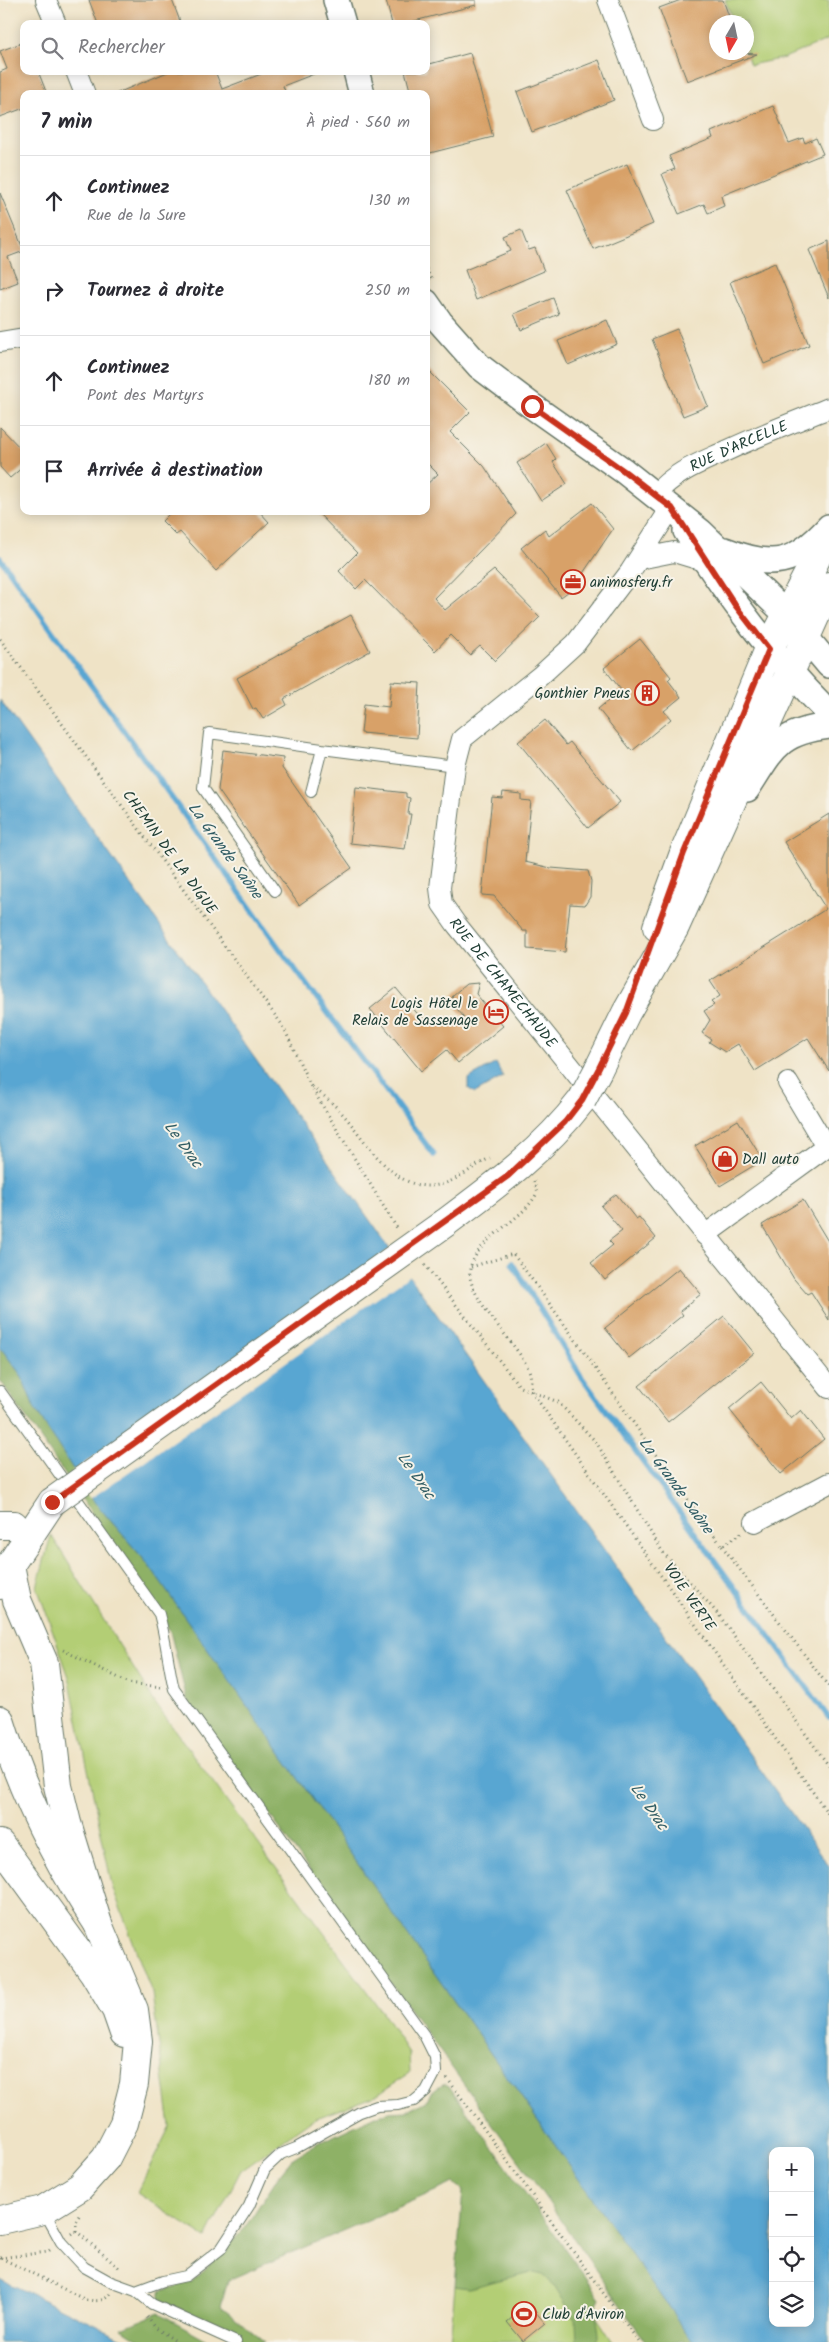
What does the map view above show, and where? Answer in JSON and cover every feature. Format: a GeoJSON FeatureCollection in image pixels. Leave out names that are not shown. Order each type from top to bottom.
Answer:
{"type":"FeatureCollection","features":[{"type":"Feature","properties":{"kind":"main road"},"geometry":{"type":"LineString","coordinates":[[626,1013],[684,853],[769,649],[829,534]]}},
{"type":"Feature","properties":{"kind":"main road"},"geometry":{"type":"LineString","coordinates":[[5,1529],[52,1502],[445,1223],[514,1171],[565,1122],[582,1100],[626,1013],[675,927],[829,586]]}},
{"type":"Feature","properties":{"kind":"main road"},"geometry":{"type":"LineString","coordinates":[[0,2220],[43,2210],[80,2187],[106,2158],[118,2140],[124,2123],[134,2084],[138,2041],[134,2010],[98,1924],[58,1786],[44,1664],[12,1587],[5,1575],[52,1502]]}},
{"type":"Feature","properties":{"kind":"main road"},"geometry":{"type":"LineString","coordinates":[[0,1720],[12,1760],[45,1833],[75,1889],[98,1924]]}},
{"type":"Feature","properties":{"kind":"main road"},"geometry":{"type":"LineString","coordinates":[[0,1844],[94,1973],[112,2003],[116,2010],[134,2068]]}},
{"type":"Feature","properties":{"kind":"street"},"geometry":{"type":"LineString","coordinates":[[46,0],[54,20]]}},
{"type":"Feature","properties":{"kind":"street"},"geometry":{"type":"LineString","coordinates":[[336,0],[342,20]]}},
{"type":"Feature","properties":{"kind":"street"},"geometry":{"type":"LineString","coordinates":[[608,0],[653,120]]}},
{"type":"Feature","properties":{"kind":"street"},"geometry":{"type":"LineString","coordinates":[[78,75],[83,90]]}},
{"type":"Feature","properties":{"kind":"street"},"geometry":{"type":"LineString","coordinates":[[357,75],[361,90]]}},
{"type":"Feature","properties":{"kind":"street"},"geometry":{"type":"LineString","coordinates":[[430,308],[440,322],[479,366],[663,501],[711,554],[787,615],[805,639],[829,665]]}},
{"type":"Feature","properties":{"kind":"street"},"geometry":{"type":"LineString","coordinates":[[0,342],[20,339]]}},
{"type":"Feature","properties":{"kind":"street","name":"RUE D'ARCELLE"},"geometry":{"type":"LineString","coordinates":[[663,501],[664,483],[680,472],[756,437],[829,408]]}},
{"type":"Feature","properties":{"kind":"street","name":"RUE DE CHAMECHAUDE"},"geometry":{"type":"LineString","coordinates":[[663,501],[639,559],[576,643],[540,676],[462,739],[455,766],[440,888],[442,904],[456,924],[829,1388]]}},
{"type":"Feature","properties":{"kind":"street"},"geometry":{"type":"LineString","coordinates":[[639,559],[674,552],[711,554],[772,562],[795,556],[811,546],[829,527]]}},
{"type":"Feature","properties":{"kind":"street"},"geometry":{"type":"LineString","coordinates":[[711,554],[735,605],[769,649],[829,713]]}},
{"type":"Feature","properties":{"kind":"street"},"geometry":{"type":"LineString","coordinates":[[716,837],[766,758],[786,737],[805,729],[829,726]]}},
{"type":"Feature","properties":{"kind":"street"},"geometry":{"type":"LineString","coordinates":[[705,1234],[826,1147],[788,1083]]}},
{"type":"Feature","properties":{"kind":"street"},"geometry":{"type":"LineString","coordinates":[[755,1522],[829,1484]]}},
{"type":"Feature","properties":{"kind":"lane"},"geometry":{"type":"LineString","coordinates":[[274,891],[204,788],[209,733],[455,766]]}},
{"type":"Feature","properties":{"kind":"lane"},"geometry":{"type":"LineString","coordinates":[[311,792],[322,749]]}},
{"type":"Feature","properties":{"kind":"lane"},"geometry":{"type":"LineString","coordinates":[[0,1392],[159,1614],[167,1643],[168,1664],[174,1689],[424,2035],[435,2057],[436,2072],[431,2084],[414,2101],[398,2105],[377,2106],[360,2112],[296,2148],[281,2154],[264,2169],[249,2206],[221,2249],[186,2276],[162,2281],[136,2291]]}},
{"type":"Feature","properties":{"kind":"lane"},"geometry":{"type":"LineString","coordinates":[[43,2210],[61,2242],[84,2267],[111,2282],[136,2291],[152,2304],[236,2342]]}},
{"type":"Feature","properties":{"kind":"path","name":"CHEMIN DE LA DIGUE"},"geometry":{"type":"LineString","coordinates":[[0,639],[283,1026],[310,1085],[334,1104],[392,1173],[409,1183],[423,1187],[445,1184],[497,1156]]}},
{"type":"Feature","properties":{"kind":"path"},"geometry":{"type":"LineString","coordinates":[[530,1176],[536,1184],[537,1193],[530,1206],[485,1243],[470,1267],[471,1287],[530,1372],[532,1392],[558,1402],[596,1442],[662,1551],[719,1615],[829,1766]]}},
{"type":"Feature","properties":{"kind":"path"},"geometry":{"type":"LineString","coordinates":[[470,1267],[513,1254],[549,1302],[663,1467],[829,1687]]}},
{"type":"Feature","properties":{"kind":"path","name":"VOIE VERTE"},"geometry":{"type":"LineString","coordinates":[[532,1392],[829,1816]]}},
{"type":"Feature","properties":{"kind":"path"},"geometry":{"type":"LineString","coordinates":[[722,1546],[755,1522]]}},
{"type":"Feature","properties":{"kind":"path"},"geometry":{"type":"LineString","coordinates":[[58,1647],[128,1683],[174,1689]]}},
{"type":"Feature","properties":{"kind":"path"},"geometry":{"type":"LineString","coordinates":[[436,2072],[447,2077],[639,2342]]}},
{"type":"Feature","properties":{"kind":"green space"},"geometry":{"type":"Polygon","coordinates":[[[725,0],[829,0],[829,39],[784,58],[750,65],[748,60],[754,60],[754,15],[731,15],[725,0]]]}},
{"type":"Feature","properties":{"kind":"green space"},"geometry":{"type":"Polygon","coordinates":[[[0,1347],[21,1375],[35,1409],[92,1499],[147,1563],[693,2342],[646,2342],[535,2183],[187,1700],[170,1631],[141,1581],[106,1534],[0,1380],[0,1347]]]}},
{"type":"Feature","properties":{"kind":"green space"},"geometry":{"type":"Polygon","coordinates":[[[51,1535],[157,1706],[385,2016],[409,2053],[410,2073],[373,2097],[311,2120],[241,2170],[206,2238],[137,2193],[170,2126],[152,1993],[112,1886],[69,1677],[37,1587],[51,1535]]]}},
{"type":"Feature","properties":{"kind":"green space"},"geometry":{"type":"Polygon","coordinates":[[[445,2084],[449,2086],[600,2298],[596,2307],[599,2337],[596,2342],[577,2342],[576,2321],[554,2285],[543,2275],[530,2272],[469,2288],[455,2286],[463,2190],[454,2183],[228,2280],[221,2306],[265,2342],[248,2342],[160,2300],[160,2291],[191,2282],[205,2270],[246,2226],[279,2175],[293,2158],[316,2144],[378,2115],[407,2111],[427,2101],[431,2092],[445,2084]]]}},
{"type":"Feature","properties":{"kind":"green space","name":"Club d'Aviron"},"geometry":{"type":"Polygon","coordinates":[[[542,2234],[613,2342],[450,2342],[455,2286],[542,2234]]]}},
{"type":"Feature","properties":{"kind":"green space"},"geometry":{"type":"Polygon","coordinates":[[[159,2313],[211,2342],[143,2342],[122,2328],[159,2313]]]}},
{"type":"Feature","properties":{"kind":"water","name":"Le Drac"},"geometry":{"type":"Polygon","coordinates":[[[0,700],[829,1866],[829,2342],[693,2342],[147,1563],[92,1499],[35,1409],[21,1375],[0,1347],[0,700]]]}},
{"type":"Feature","properties":{"kind":"water"},"geometry":{"type":"Polygon","coordinates":[[[496,1063],[503,1077],[475,1093],[468,1088],[468,1079],[496,1063]]]}},
{"type":"Feature","properties":{"kind":"water"},"geometry":{"type":"Polygon","coordinates":[[[0,2279],[131,2342],[0,2342],[0,2279]]]}},
{"type":"Feature","properties":{"kind":"pier"},"geometry":{"type":"Polygon","coordinates":[[[393,1247],[412,1274],[90,1499],[72,1472],[393,1247]]]}},
{"type":"Feature","properties":{"kind":"building"},"geometry":{"type":"Polygon","coordinates":[[[89,0],[172,0],[180,20],[96,20],[89,0]]]}},
{"type":"Feature","properties":{"kind":"building"},"geometry":{"type":"Polygon","coordinates":[[[386,0],[476,0],[476,5],[418,20],[391,20],[386,0]]]}},
{"type":"Feature","properties":{"kind":"building"},"geometry":{"type":"Polygon","coordinates":[[[681,0],[723,0],[728,15],[709,15],[709,60],[741,60],[687,81],[659,8],[681,0]]]}},
{"type":"Feature","properties":{"kind":"building"},"geometry":{"type":"Polygon","coordinates":[[[20,44],[20,75],[40,75],[45,90],[20,90],[20,110],[0,117],[0,72],[7,69],[0,51],[20,44]]]}},
{"type":"Feature","properties":{"kind":"building"},"geometry":{"type":"Polygon","coordinates":[[[470,53],[493,137],[430,153],[430,90],[410,90],[406,75],[430,75],[430,64],[470,53]]]}},
{"type":"Feature","properties":{"kind":"building"},"geometry":{"type":"Polygon","coordinates":[[[599,60],[614,100],[532,132],[517,92],[599,60]]]}},
{"type":"Feature","properties":{"kind":"building"},"geometry":{"type":"Polygon","coordinates":[[[160,75],[217,75],[222,89],[259,75],[311,75],[283,86],[285,90],[125,90],[160,75]]]}},
{"type":"Feature","properties":{"kind":"building"},"geometry":{"type":"Polygon","coordinates":[[[773,106],[789,143],[803,138],[805,143],[816,138],[823,154],[721,196],[724,206],[708,213],[704,204],[679,214],[662,174],[675,169],[669,156],[713,138],[711,132],[773,106]]]}},
{"type":"Feature","properties":{"kind":"building"},"geometry":{"type":"Polygon","coordinates":[[[627,164],[653,224],[593,249],[567,190],[627,164]]]}},
{"type":"Feature","properties":{"kind":"building"},"geometry":{"type":"Polygon","coordinates":[[[0,193],[20,241],[20,252],[8,257],[18,282],[0,289],[0,193]]]}},
{"type":"Feature","properties":{"kind":"building"},"geometry":{"type":"Polygon","coordinates":[[[521,230],[529,250],[535,248],[544,271],[476,300],[465,270],[511,251],[505,237],[521,230]]]}},
{"type":"Feature","properties":{"kind":"building"},"geometry":{"type":"Polygon","coordinates":[[[829,241],[829,298],[809,250],[829,241]]]}},
{"type":"Feature","properties":{"kind":"building"},"geometry":{"type":"Polygon","coordinates":[[[775,263],[809,345],[764,364],[730,282],[775,263]]]}},
{"type":"Feature","properties":{"kind":"building"},"geometry":{"type":"Polygon","coordinates":[[[553,298],[559,314],[521,330],[514,314],[553,298]]]}},
{"type":"Feature","properties":{"kind":"building"},"geometry":{"type":"Polygon","coordinates":[[[607,320],[617,344],[568,365],[558,341],[607,320]]]}},
{"type":"Feature","properties":{"kind":"building"},"geometry":{"type":"Polygon","coordinates":[[[677,329],[708,406],[683,416],[652,339],[677,329]]]}},
{"type":"Feature","properties":{"kind":"building"},"geometry":{"type":"Polygon","coordinates":[[[430,372],[470,412],[450,432],[484,466],[516,514],[434,598],[445,610],[494,570],[540,617],[495,661],[480,646],[470,655],[450,635],[435,651],[365,580],[356,589],[339,571],[357,553],[320,515],[430,515],[430,481],[438,474],[430,466],[430,372]]]}},
{"type":"Feature","properties":{"kind":"building"},"geometry":{"type":"Polygon","coordinates":[[[0,427],[20,448],[20,469],[10,478],[0,467],[0,427]]]}},
{"type":"Feature","properties":{"kind":"building"},"geometry":{"type":"Polygon","coordinates":[[[546,443],[556,459],[553,462],[567,484],[541,501],[517,463],[546,443]]]}},
{"type":"Feature","properties":{"kind":"building"},"geometry":{"type":"Polygon","coordinates":[[[592,503],[613,529],[573,588],[561,597],[521,548],[545,529],[549,536],[592,503]]]}},
{"type":"Feature","properties":{"kind":"building"},"geometry":{"type":"Polygon","coordinates":[[[168,515],[263,515],[269,522],[216,571],[180,532],[176,535],[162,521],[168,515]]]}},
{"type":"Feature","properties":{"kind":"building"},"geometry":{"type":"Polygon","coordinates":[[[351,615],[370,651],[284,699],[287,705],[263,719],[256,708],[253,709],[237,678],[351,615]]]}},
{"type":"Feature","properties":{"kind":"building","name":"Gonthier Pneus"},"geometry":{"type":"Polygon","coordinates":[[[640,639],[671,677],[668,680],[681,697],[664,711],[671,719],[632,751],[598,709],[621,690],[604,668],[640,639]]]}},
{"type":"Feature","properties":{"kind":"building"},"geometry":{"type":"Polygon","coordinates":[[[391,681],[420,683],[417,738],[361,733],[364,704],[389,707],[391,681]]]}},
{"type":"Feature","properties":{"kind":"building"},"geometry":{"type":"Polygon","coordinates":[[[545,720],[566,745],[570,742],[620,802],[588,828],[518,742],[545,720]]]}},
{"type":"Feature","properties":{"kind":"building"},"geometry":{"type":"Polygon","coordinates":[[[223,750],[283,758],[282,768],[352,868],[299,905],[218,790],[223,750]]]}},
{"type":"Feature","properties":{"kind":"building"},"geometry":{"type":"Polygon","coordinates":[[[356,787],[406,793],[406,797],[410,798],[408,814],[411,814],[405,849],[350,843],[356,787]]]}},
{"type":"Feature","properties":{"kind":"building"},"geometry":{"type":"Polygon","coordinates":[[[503,792],[521,794],[521,800],[531,801],[525,862],[551,868],[588,871],[591,881],[590,897],[585,905],[570,904],[565,952],[527,949],[527,931],[523,931],[494,896],[482,895],[492,797],[502,798],[503,792]]]}},
{"type":"Feature","properties":{"kind":"building"},"geometry":{"type":"Polygon","coordinates":[[[829,814],[829,1071],[808,1038],[755,1071],[738,1044],[725,1052],[709,1042],[711,1039],[702,1033],[710,1020],[704,1011],[714,1005],[711,1002],[720,996],[710,981],[826,909],[784,842],[829,814]]]}},
{"type":"Feature","properties":{"kind":"building"},"geometry":{"type":"Polygon","coordinates":[[[479,983],[476,994],[503,1026],[458,1063],[447,1050],[421,1071],[370,1009],[396,988],[421,1018],[469,1023],[451,1002],[453,995],[466,984],[479,983]]]}},
{"type":"Feature","properties":{"kind":"building"},"geometry":{"type":"Polygon","coordinates":[[[738,1120],[763,1160],[720,1186],[695,1146],[738,1120]]]}},
{"type":"Feature","properties":{"kind":"building"},"geometry":{"type":"Polygon","coordinates":[[[616,1194],[636,1219],[639,1217],[656,1238],[605,1280],[591,1263],[613,1245],[609,1241],[622,1231],[601,1206],[616,1194]]]}},
{"type":"Feature","properties":{"kind":"building"},"geometry":{"type":"Polygon","coordinates":[[[803,1200],[829,1243],[829,1320],[811,1292],[807,1294],[794,1279],[762,1225],[803,1200]]]}},
{"type":"Feature","properties":{"kind":"building"},"geometry":{"type":"Polygon","coordinates":[[[679,1268],[701,1294],[680,1311],[683,1315],[629,1358],[605,1328],[679,1268]]]}},
{"type":"Feature","properties":{"kind":"building"},"geometry":{"type":"Polygon","coordinates":[[[724,1316],[754,1353],[668,1422],[639,1386],[724,1316]]]}},
{"type":"Feature","properties":{"kind":"building"},"geometry":{"type":"Polygon","coordinates":[[[761,1382],[791,1419],[801,1410],[824,1439],[781,1474],[729,1409],[761,1382]]]}},
{"type":"Feature","properties":{"kind":"building"},"geometry":{"type":"Polygon","coordinates":[[[529,2304],[545,2323],[523,2341],[507,2322],[529,2304]]]}},
{"type":"Feature","properties":{"kind":"waterway","name":"La Grande Saône"},"geometry":{"type":"LineString","coordinates":[[0,558],[280,949],[434,1155]]}},
{"type":"Feature","properties":{"kind":"waterway","name":"La Grande Saône"},"geometry":{"type":"LineString","coordinates":[[512,1263],[581,1376],[829,1718]]}},
{"type":"Feature","properties":{"kind":"place","name":"animosfery.fr"},"geometry":{"type":"Point","coordinates":[573,582]}},
{"type":"Feature","properties":{"kind":"place","name":"Gonthier Pneus"},"geometry":{"type":"Point","coordinates":[647,693]}},
{"type":"Feature","properties":{"kind":"place","name":"Logis Hôtel le Relais de Sassenage"},"geometry":{"type":"Point","coordinates":[496,1012]}},
{"type":"Feature","properties":{"kind":"place","name":"Dall auto"},"geometry":{"type":"Point","coordinates":[725,1159]}},
{"type":"Feature","properties":{"kind":"place","name":"Club d'Aviron"},"geometry":{"type":"Point","coordinates":[524,2314]}},
{"type":"Feature","properties":{"kind":"route"},"geometry":{"type":"LineString","coordinates":[[52,1502],[445,1223],[508,1176],[550,1138],[582,1100],[626,1013],[684,853],[769,649],[735,605],[672,508],[624,471],[532,406]]}}]}
